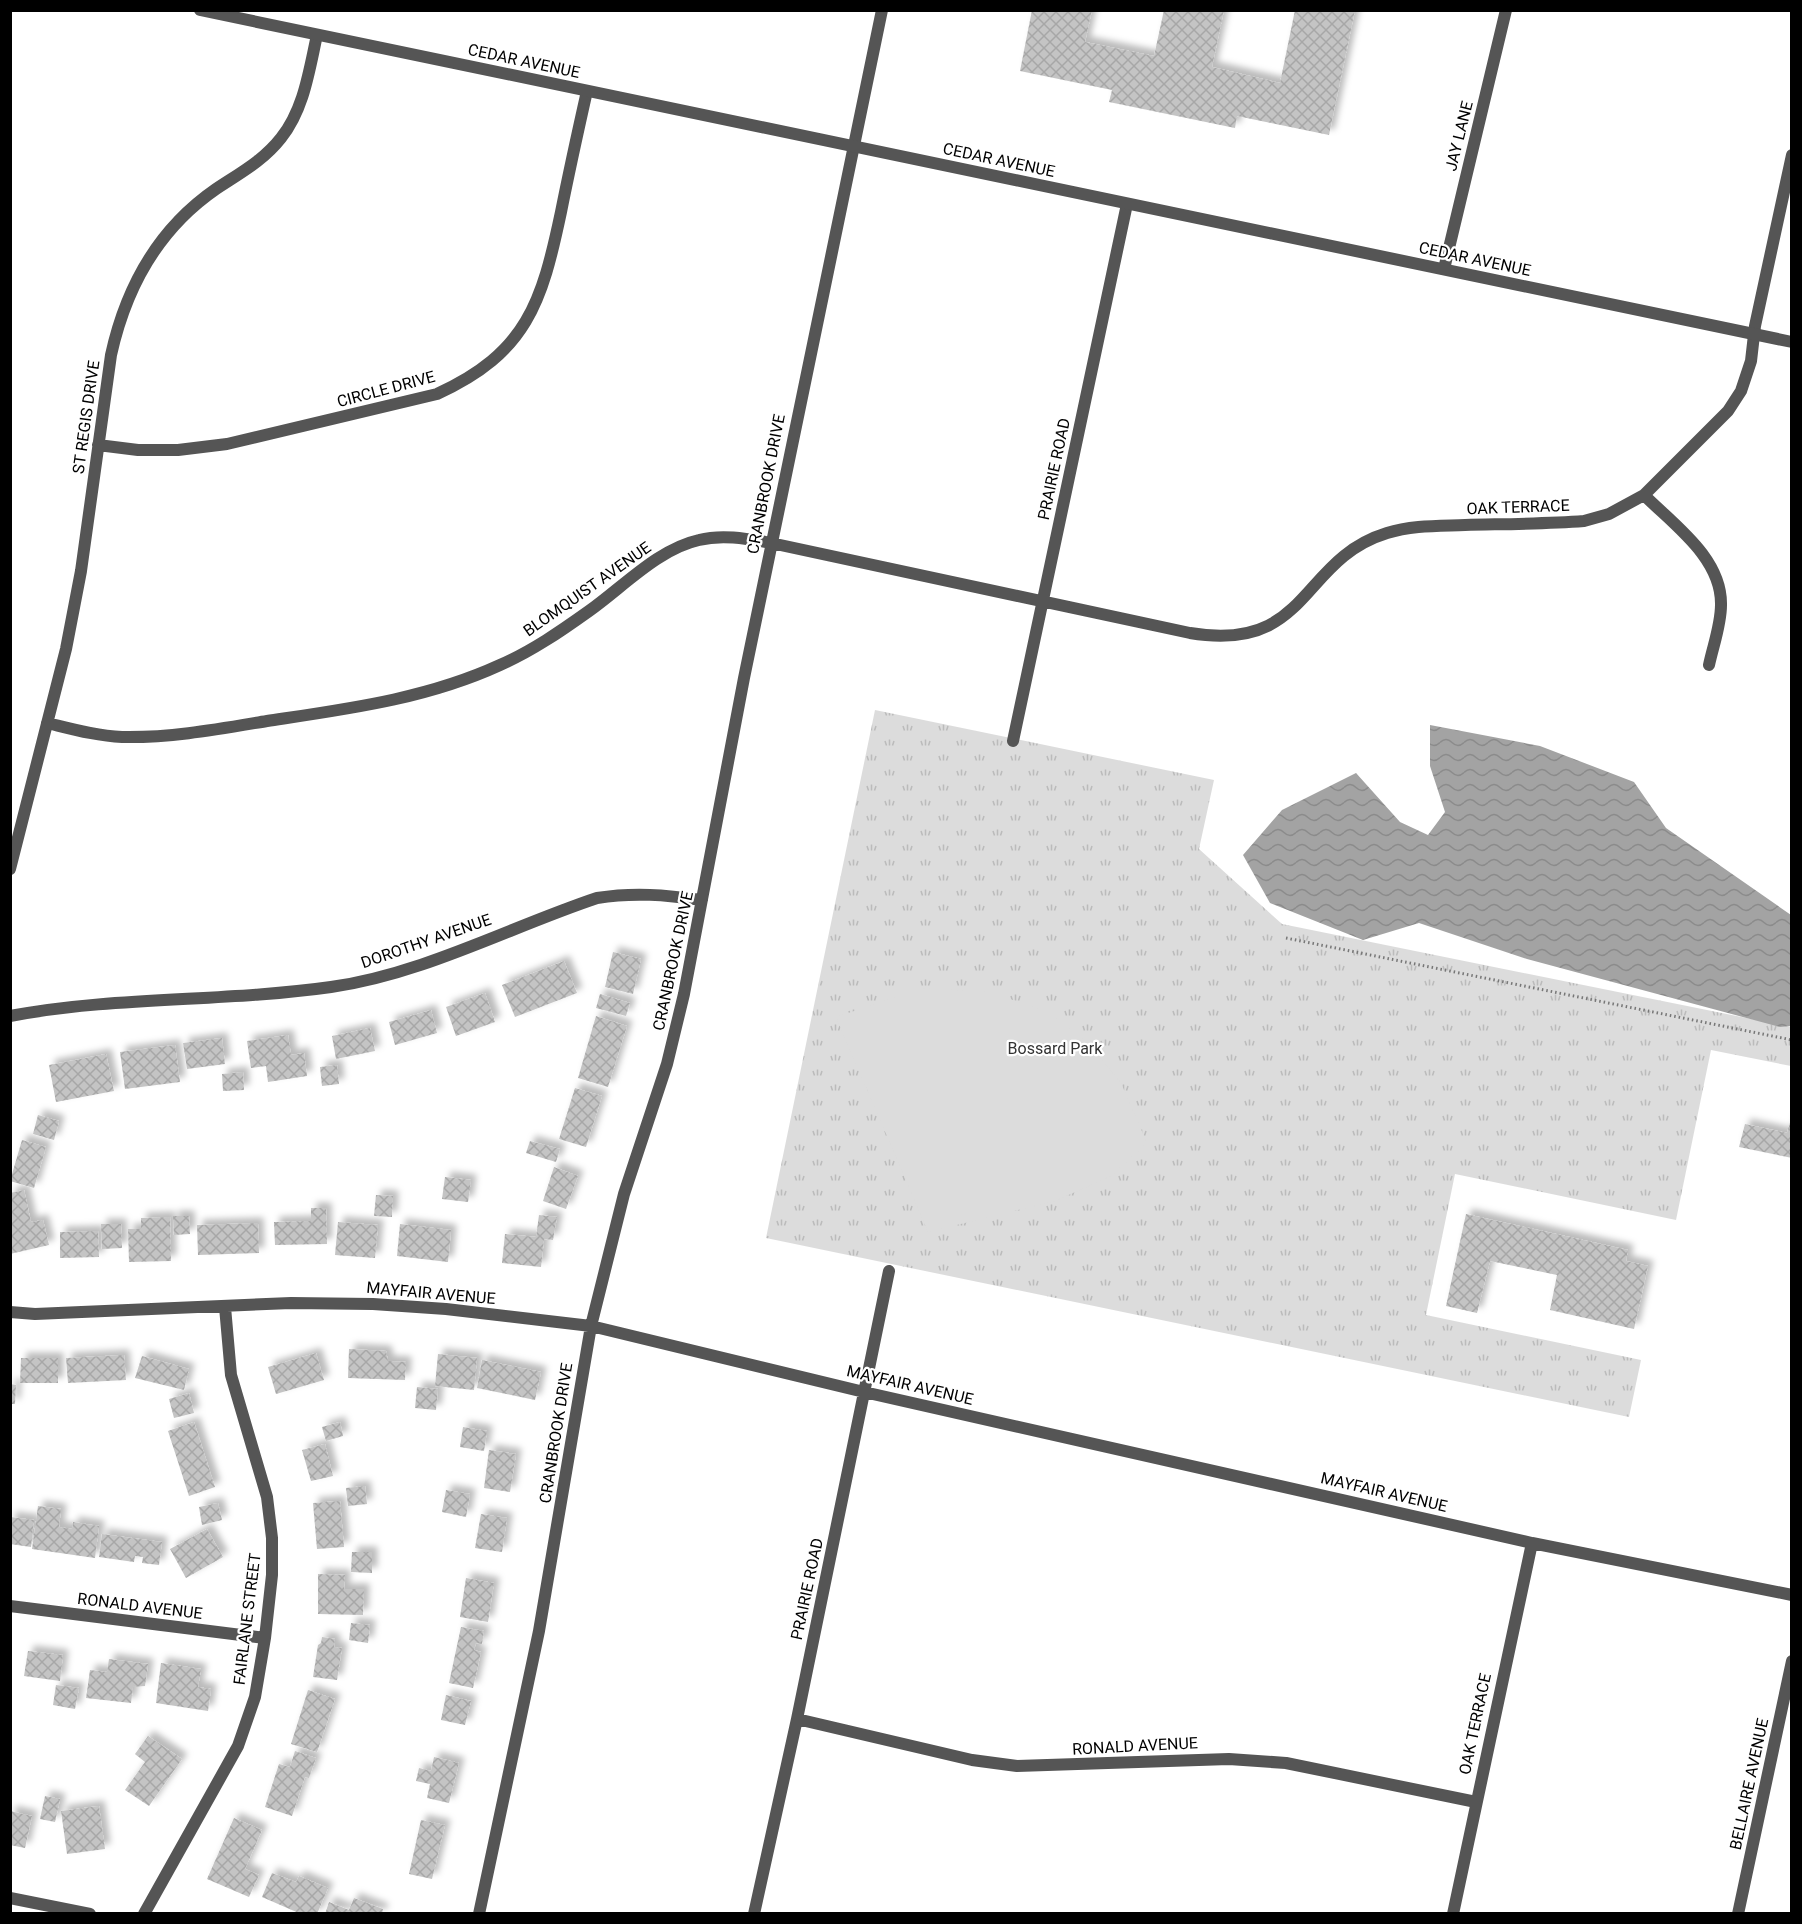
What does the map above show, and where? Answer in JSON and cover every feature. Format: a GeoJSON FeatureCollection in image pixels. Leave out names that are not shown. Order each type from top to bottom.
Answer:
{"type":"FeatureCollection","features":[{"type":"Feature","properties":{"kind":"street","name":"CEDAR AVENUE"},"geometry":{"type":"LineString","coordinates":[[200,10],[1791,342]]}},
{"type":"Feature","properties":{"kind":"street","name":"CRANBROOK DRIVE"},"geometry":{"type":"LineString","coordinates":[[479,1914],[539,1631],[591,1326],[624,1194],[667,1064],[684,994],[771,543],[882,10]]}},
{"type":"Feature","properties":{"kind":"street","name":"JAY LANE"},"geometry":{"type":"LineString","coordinates":[[1444,270],[1506,10]]}},
{"type":"Feature","properties":{"kind":"street","name":"ST REGIS DRIVE"},"geometry":{"type":"LineString","coordinates":[[10,869],[66,649],[81,571],[111,355],[118,323],[135,282],[167,233],[190,210],[250,169],[282,137],[296,114],[305,89],[317,35]]}},
{"type":"Feature","properties":{"kind":"street","name":"CIRCLE DRIVE"},"geometry":{"type":"LineString","coordinates":[[98,445],[138,450],[178,450],[227,444],[420,399],[461,383],[486,367],[508,346],[525,324],[539,299],[549,269],[586,91]]}},
{"type":"Feature","properties":{"kind":"street","name":"OAK TERRACE"},"geometry":{"type":"LineString","coordinates":[[1043,603],[1190,633],[1232,637],[1258,631],[1279,621],[1295,609],[1343,557],[1362,543],[1387,533],[1421,526],[1584,522],[1610,514],[1644,495],[1728,411],[1741,391],[1748,373],[1791,155]]}},
{"type":"Feature","properties":{"kind":"street","name":"PRAIRIE ROAD"},"geometry":{"type":"LineString","coordinates":[[1013,741],[1127,204]]}},
{"type":"Feature","properties":{"kind":"street"},"geometry":{"type":"LineString","coordinates":[[1644,495],[1703,555],[1717,575],[1722,608],[1709,665]]}},
{"type":"Feature","properties":{"kind":"street","name":"BLOMQUIST AVENUE"},"geometry":{"type":"LineString","coordinates":[[47,723],[84,732],[154,737],[369,706],[413,697],[468,678],[542,643],[675,548],[698,540],[718,537],[771,543],[1043,603]]}},
{"type":"Feature","properties":{"kind":"street","name":"DOROTHY AVENUE"},"geometry":{"type":"LineString","coordinates":[[10,1016],[89,1004],[332,987],[375,978],[419,964],[597,898],[627,893],[702,900]]}},
{"type":"Feature","properties":{"kind":"street","name":"PRAIRIE ROAD"},"geometry":{"type":"LineString","coordinates":[[754,1914],[797,1719],[889,1271]]}},
{"type":"Feature","properties":{"kind":"street","name":"MAYFAIR AVENUE"},"geometry":{"type":"LineString","coordinates":[[10,1312],[35,1314],[291,1303],[373,1304],[446,1308],[591,1326],[864,1392],[1532,1543],[1791,1595]]}},
{"type":"Feature","properties":{"kind":"street","name":"FAIRLANE STREET"},"geometry":{"type":"LineString","coordinates":[[144,1914],[238,1746],[255,1697],[265,1638],[272,1575],[271,1528],[267,1497],[231,1375],[225,1307]]}},
{"type":"Feature","properties":{"kind":"street","name":"OAK TERRACE"},"geometry":{"type":"LineString","coordinates":[[1454,1914],[1532,1543]]}},
{"type":"Feature","properties":{"kind":"street","name":"RONALD AVENUE"},"geometry":{"type":"LineString","coordinates":[[10,1606],[265,1638]]}},
{"type":"Feature","properties":{"kind":"street","name":"BELLAIRE AVENUE"},"geometry":{"type":"LineString","coordinates":[[1738,1914],[1791,1660]]}},
{"type":"Feature","properties":{"kind":"street","name":"RONALD AVENUE"},"geometry":{"type":"LineString","coordinates":[[797,1719],[972,1760],[1017,1766],[1229,1759],[1286,1762],[1476,1802]]}},
{"type":"Feature","properties":{"kind":"street"},"geometry":{"type":"LineString","coordinates":[[10,1898],[90,1914]]}},
{"type":"Feature","properties":{"kind":"path"},"geometry":{"type":"LineString","coordinates":[[1286,938],[1791,1040]]}},
{"type":"Feature","properties":{"kind":"green space","name":"Bossard Park"},"geometry":{"type":"Polygon","coordinates":[[[875,710],[1214,780],[1199,849],[1282,924],[1791,1027],[1791,1066],[1711,1050],[1676,1220],[1455,1174],[1426,1315],[1641,1360],[1629,1417],[766,1238],[875,710]]]}},
{"type":"Feature","properties":{"kind":"green space"},"geometry":{"type":"Polygon","coordinates":[[[924,988],[990,992],[1048,1012],[1087,1042],[1121,1083],[1147,1143],[1111,1176],[1055,1201],[928,1232],[836,1017],[924,988]]]}},
{"type":"Feature","properties":{"kind":"water"},"geometry":{"type":"Polygon","coordinates":[[[1430,725],[1540,746],[1634,782],[1666,828],[1791,915],[1791,1026],[1780,1027],[1527,959],[1419,923],[1363,940],[1270,903],[1243,855],[1282,810],[1356,773],[1400,822],[1428,835],[1445,812],[1430,766],[1430,725]]]}},
{"type":"Feature","properties":{"kind":"building"},"geometry":{"type":"Polygon","coordinates":[[[1032,10],[1092,10],[1085,42],[1154,56],[1164,10],[1224,10],[1212,67],[1280,83],[1295,10],[1355,10],[1329,135],[1237,116],[1235,128],[1109,102],[1112,90],[1020,71],[1032,10]]]}},
{"type":"Feature","properties":{"kind":"building"},"geometry":{"type":"Polygon","coordinates":[[[613,952],[641,959],[633,994],[605,987],[613,952]]]}},
{"type":"Feature","properties":{"kind":"building"},"geometry":{"type":"Polygon","coordinates":[[[564,961],[577,993],[515,1017],[502,985],[564,961]]]}},
{"type":"Feature","properties":{"kind":"building"},"geometry":{"type":"Polygon","coordinates":[[[485,993],[495,1022],[456,1036],[446,1007],[485,993]]]}},
{"type":"Feature","properties":{"kind":"building"},"geometry":{"type":"Polygon","coordinates":[[[600,994],[630,1003],[626,1016],[596,1008],[600,994]]]}},
{"type":"Feature","properties":{"kind":"building"},"geometry":{"type":"Polygon","coordinates":[[[431,1010],[437,1033],[395,1045],[389,1022],[431,1010]]]}},
{"type":"Feature","properties":{"kind":"building"},"geometry":{"type":"Polygon","coordinates":[[[596,1016],[627,1026],[608,1087],[578,1078],[596,1016]]]}},
{"type":"Feature","properties":{"kind":"building"},"geometry":{"type":"Polygon","coordinates":[[[370,1028],[375,1051],[336,1059],[332,1036],[370,1028]]]}},
{"type":"Feature","properties":{"kind":"building"},"geometry":{"type":"Polygon","coordinates":[[[288,1035],[291,1055],[304,1053],[307,1076],[268,1082],[266,1066],[251,1068],[247,1041],[288,1035]]]}},
{"type":"Feature","properties":{"kind":"building"},"geometry":{"type":"Polygon","coordinates":[[[222,1038],[225,1064],[187,1069],[183,1043],[222,1038]]]}},
{"type":"Feature","properties":{"kind":"building"},"geometry":{"type":"Polygon","coordinates":[[[175,1045],[180,1082],[125,1089],[120,1052],[175,1045]]]}},
{"type":"Feature","properties":{"kind":"building"},"geometry":{"type":"Polygon","coordinates":[[[106,1054],[114,1091],[56,1102],[49,1065],[106,1054]]]}},
{"type":"Feature","properties":{"kind":"building"},"geometry":{"type":"Polygon","coordinates":[[[337,1065],[339,1084],[322,1086],[320,1067],[337,1065]]]}},
{"type":"Feature","properties":{"kind":"building"},"geometry":{"type":"Polygon","coordinates":[[[243,1072],[244,1090],[223,1091],[222,1074],[243,1072]]]}},
{"type":"Feature","properties":{"kind":"building"},"geometry":{"type":"Polygon","coordinates":[[[575,1088],[602,1096],[586,1147],[559,1139],[575,1088]]]}},
{"type":"Feature","properties":{"kind":"building"},"geometry":{"type":"Polygon","coordinates":[[[38,1115],[59,1121],[54,1140],[33,1134],[38,1115]]]}},
{"type":"Feature","properties":{"kind":"building"},"geometry":{"type":"Polygon","coordinates":[[[1792,1115],[1792,1158],[1739,1147],[1745,1124],[1787,1133],[1792,1115]]]}},
{"type":"Feature","properties":{"kind":"building"},"geometry":{"type":"Polygon","coordinates":[[[22,1140],[46,1147],[34,1188],[10,1181],[22,1140]]]}},
{"type":"Feature","properties":{"kind":"building"},"geometry":{"type":"Polygon","coordinates":[[[530,1141],[560,1149],[556,1162],[526,1153],[530,1141]]]}},
{"type":"Feature","properties":{"kind":"building"},"geometry":{"type":"Polygon","coordinates":[[[554,1167],[578,1176],[566,1209],[543,1201],[554,1167]]]}},
{"type":"Feature","properties":{"kind":"building"},"geometry":{"type":"Polygon","coordinates":[[[445,1177],[471,1180],[468,1202],[442,1199],[445,1177]]]}},
{"type":"Feature","properties":{"kind":"building"},"geometry":{"type":"Polygon","coordinates":[[[24,1190],[31,1222],[43,1220],[49,1245],[10,1254],[10,1193],[24,1190]]]}},
{"type":"Feature","properties":{"kind":"building"},"geometry":{"type":"Polygon","coordinates":[[[376,1195],[393,1196],[392,1217],[374,1216],[376,1195]]]}},
{"type":"Feature","properties":{"kind":"building"},"geometry":{"type":"Polygon","coordinates":[[[311,1208],[326,1208],[327,1244],[275,1245],[274,1222],[311,1221],[311,1208]]]}},
{"type":"Feature","properties":{"kind":"building"},"geometry":{"type":"Polygon","coordinates":[[[1466,1214],[1628,1250],[1626,1261],[1648,1266],[1634,1329],[1550,1310],[1557,1275],[1490,1261],[1477,1313],[1446,1306],[1466,1214]]]}},
{"type":"Feature","properties":{"kind":"building"},"geometry":{"type":"Polygon","coordinates":[[[539,1215],[557,1217],[553,1240],[544,1239],[541,1267],[502,1263],[505,1234],[536,1237],[539,1215]]]}},
{"type":"Feature","properties":{"kind":"building"},"geometry":{"type":"Polygon","coordinates":[[[173,1216],[189,1216],[190,1234],[174,1235],[173,1216]]]}},
{"type":"Feature","properties":{"kind":"building"},"geometry":{"type":"Polygon","coordinates":[[[170,1217],[171,1261],[129,1262],[128,1229],[141,1229],[141,1218],[170,1217]]]}},
{"type":"Feature","properties":{"kind":"building"},"geometry":{"type":"Polygon","coordinates":[[[338,1222],[378,1225],[375,1258],[335,1255],[338,1222]]]}},
{"type":"Feature","properties":{"kind":"building"},"geometry":{"type":"Polygon","coordinates":[[[258,1223],[259,1253],[198,1255],[197,1225],[258,1223]]]}},
{"type":"Feature","properties":{"kind":"building"},"geometry":{"type":"Polygon","coordinates":[[[101,1224],[121,1224],[122,1248],[102,1249],[101,1224]]]}},
{"type":"Feature","properties":{"kind":"building"},"geometry":{"type":"Polygon","coordinates":[[[400,1224],[451,1230],[448,1262],[397,1256],[400,1224]]]}},
{"type":"Feature","properties":{"kind":"building"},"geometry":{"type":"Polygon","coordinates":[[[98,1231],[99,1257],[60,1258],[60,1232],[98,1231]]]}},
{"type":"Feature","properties":{"kind":"building"},"geometry":{"type":"Polygon","coordinates":[[[349,1349],[386,1351],[388,1361],[406,1362],[405,1380],[348,1378],[349,1349]]]}},
{"type":"Feature","properties":{"kind":"building"},"geometry":{"type":"Polygon","coordinates":[[[316,1353],[324,1380],[276,1394],[268,1367],[316,1353]]]}},
{"type":"Feature","properties":{"kind":"building"},"geometry":{"type":"Polygon","coordinates":[[[438,1354],[477,1358],[474,1390],[435,1386],[438,1354]]]}},
{"type":"Feature","properties":{"kind":"building"},"geometry":{"type":"Polygon","coordinates":[[[124,1355],[126,1380],[68,1383],[66,1358],[124,1355]]]}},
{"type":"Feature","properties":{"kind":"building"},"geometry":{"type":"Polygon","coordinates":[[[142,1356],[189,1369],[184,1390],[135,1378],[142,1356]]]}},
{"type":"Feature","properties":{"kind":"building"},"geometry":{"type":"Polygon","coordinates":[[[21,1358],[58,1358],[58,1383],[20,1383],[21,1358]]]}},
{"type":"Feature","properties":{"kind":"building"},"geometry":{"type":"Polygon","coordinates":[[[482,1360],[541,1372],[535,1400],[477,1388],[482,1360]]]}},
{"type":"Feature","properties":{"kind":"building"},"geometry":{"type":"Polygon","coordinates":[[[10,1384],[16,1385],[15,1404],[10,1404],[10,1384]]]}},
{"type":"Feature","properties":{"kind":"building"},"geometry":{"type":"Polygon","coordinates":[[[417,1387],[438,1389],[436,1410],[415,1408],[417,1387]]]}},
{"type":"Feature","properties":{"kind":"building"},"geometry":{"type":"Polygon","coordinates":[[[189,1393],[194,1413],[174,1418],[169,1399],[189,1393]]]}},
{"type":"Feature","properties":{"kind":"building"},"geometry":{"type":"Polygon","coordinates":[[[194,1422],[215,1487],[189,1496],[168,1431],[194,1422]]]}},
{"type":"Feature","properties":{"kind":"building"},"geometry":{"type":"Polygon","coordinates":[[[340,1422],[343,1436],[326,1441],[322,1427],[340,1422]]]}},
{"type":"Feature","properties":{"kind":"building"},"geometry":{"type":"Polygon","coordinates":[[[463,1427],[487,1431],[484,1451],[460,1447],[463,1427]]]}},
{"type":"Feature","properties":{"kind":"building"},"geometry":{"type":"Polygon","coordinates":[[[325,1444],[333,1476],[311,1481],[302,1450],[325,1444]]]}},
{"type":"Feature","properties":{"kind":"building"},"geometry":{"type":"Polygon","coordinates":[[[489,1450],[516,1454],[510,1492],[484,1488],[489,1450]]]}},
{"type":"Feature","properties":{"kind":"building"},"geometry":{"type":"Polygon","coordinates":[[[365,1486],[367,1504],[348,1506],[346,1488],[365,1486]]]}},
{"type":"Feature","properties":{"kind":"building"},"geometry":{"type":"Polygon","coordinates":[[[446,1490],[470,1494],[466,1517],[442,1512],[446,1490]]]}},
{"type":"Feature","properties":{"kind":"building"},"geometry":{"type":"Polygon","coordinates":[[[340,1501],[344,1547],[317,1549],[313,1503],[340,1501]]]}},
{"type":"Feature","properties":{"kind":"building"},"geometry":{"type":"Polygon","coordinates":[[[218,1503],[222,1520],[202,1525],[199,1507],[218,1503]]]}},
{"type":"Feature","properties":{"kind":"building"},"geometry":{"type":"Polygon","coordinates":[[[38,1506],[61,1509],[59,1527],[72,1529],[73,1522],[99,1526],[95,1558],[32,1549],[38,1506]]]}},
{"type":"Feature","properties":{"kind":"building"},"geometry":{"type":"Polygon","coordinates":[[[481,1514],[507,1518],[502,1552],[475,1548],[481,1514]]]}},
{"type":"Feature","properties":{"kind":"building"},"geometry":{"type":"Polygon","coordinates":[[[10,1517],[34,1520],[31,1547],[10,1544],[10,1517]]]}},
{"type":"Feature","properties":{"kind":"building"},"geometry":{"type":"Polygon","coordinates":[[[207,1529],[223,1557],[186,1578],[170,1549],[207,1529]]]}},
{"type":"Feature","properties":{"kind":"building"},"geometry":{"type":"Polygon","coordinates":[[[102,1534],[162,1542],[159,1565],[142,1563],[143,1557],[135,1556],[134,1562],[99,1557],[102,1534]]]}},
{"type":"Feature","properties":{"kind":"building"},"geometry":{"type":"Polygon","coordinates":[[[352,1552],[372,1552],[372,1573],[351,1572],[352,1552]]]}},
{"type":"Feature","properties":{"kind":"building"},"geometry":{"type":"Polygon","coordinates":[[[318,1574],[345,1575],[344,1589],[364,1589],[363,1615],[318,1614],[318,1574]]]}},
{"type":"Feature","properties":{"kind":"building"},"geometry":{"type":"Polygon","coordinates":[[[466,1578],[494,1583],[488,1622],[460,1617],[466,1578]]]}},
{"type":"Feature","properties":{"kind":"building"},"geometry":{"type":"Polygon","coordinates":[[[351,1623],[370,1625],[368,1643],[349,1640],[351,1623]]]}},
{"type":"Feature","properties":{"kind":"building"},"geometry":{"type":"Polygon","coordinates":[[[461,1627],[484,1631],[482,1644],[476,1643],[474,1650],[481,1652],[473,1688],[449,1683],[461,1627]]]}},
{"type":"Feature","properties":{"kind":"building"},"geometry":{"type":"Polygon","coordinates":[[[322,1637],[335,1639],[334,1647],[342,1648],[337,1680],[313,1677],[318,1645],[322,1637]]]}},
{"type":"Feature","properties":{"kind":"building"},"geometry":{"type":"Polygon","coordinates":[[[28,1651],[63,1655],[60,1681],[24,1676],[28,1651]]]}},
{"type":"Feature","properties":{"kind":"building"},"geometry":{"type":"Polygon","coordinates":[[[109,1659],[148,1664],[145,1686],[133,1687],[131,1703],[86,1698],[90,1670],[107,1672],[109,1659]]]}},
{"type":"Feature","properties":{"kind":"building"},"geometry":{"type":"Polygon","coordinates":[[[161,1663],[201,1669],[198,1687],[211,1689],[208,1711],[156,1703],[161,1663]]]}},
{"type":"Feature","properties":{"kind":"building"},"geometry":{"type":"Polygon","coordinates":[[[56,1685],[79,1688],[75,1709],[53,1705],[56,1685]]]}},
{"type":"Feature","properties":{"kind":"building"},"geometry":{"type":"Polygon","coordinates":[[[308,1690],[335,1699],[317,1752],[291,1744],[308,1690]]]}},
{"type":"Feature","properties":{"kind":"building"},"geometry":{"type":"Polygon","coordinates":[[[446,1695],[471,1701],[465,1725],[441,1720],[446,1695]]]}},
{"type":"Feature","properties":{"kind":"building"},"geometry":{"type":"Polygon","coordinates":[[[148,1736],[182,1759],[149,1806],[125,1790],[145,1762],[135,1754],[148,1736]]]}},
{"type":"Feature","properties":{"kind":"building"},"geometry":{"type":"Polygon","coordinates":[[[295,1751],[316,1758],[309,1778],[305,1777],[292,1816],[265,1807],[279,1764],[290,1767],[295,1751]]]}},
{"type":"Feature","properties":{"kind":"building"},"geometry":{"type":"Polygon","coordinates":[[[434,1757],[459,1763],[449,1803],[427,1798],[430,1784],[416,1781],[419,1768],[431,1771],[434,1757]]]}},
{"type":"Feature","properties":{"kind":"building"},"geometry":{"type":"Polygon","coordinates":[[[45,1796],[60,1799],[55,1822],[40,1819],[45,1796]]]}},
{"type":"Feature","properties":{"kind":"building"},"geometry":{"type":"Polygon","coordinates":[[[99,1806],[105,1849],[67,1854],[61,1811],[99,1806]]]}},
{"type":"Feature","properties":{"kind":"building"},"geometry":{"type":"Polygon","coordinates":[[[10,1811],[32,1816],[25,1848],[10,1845],[10,1811]]]}},
{"type":"Feature","properties":{"kind":"building"},"geometry":{"type":"Polygon","coordinates":[[[234,1818],[262,1830],[245,1869],[259,1875],[249,1897],[207,1879],[234,1818]]]}},
{"type":"Feature","properties":{"kind":"building"},"geometry":{"type":"Polygon","coordinates":[[[421,1820],[445,1825],[432,1879],[409,1874],[421,1820]]]}},
{"type":"Feature","properties":{"kind":"building"},"geometry":{"type":"Polygon","coordinates":[[[272,1873],[296,1882],[299,1876],[328,1888],[317,1914],[301,1914],[262,1897],[272,1873]]]}},
{"type":"Feature","properties":{"kind":"building"},"geometry":{"type":"Polygon","coordinates":[[[354,1898],[383,1909],[382,1914],[325,1914],[329,1902],[349,1910],[354,1898]]]}}]}
